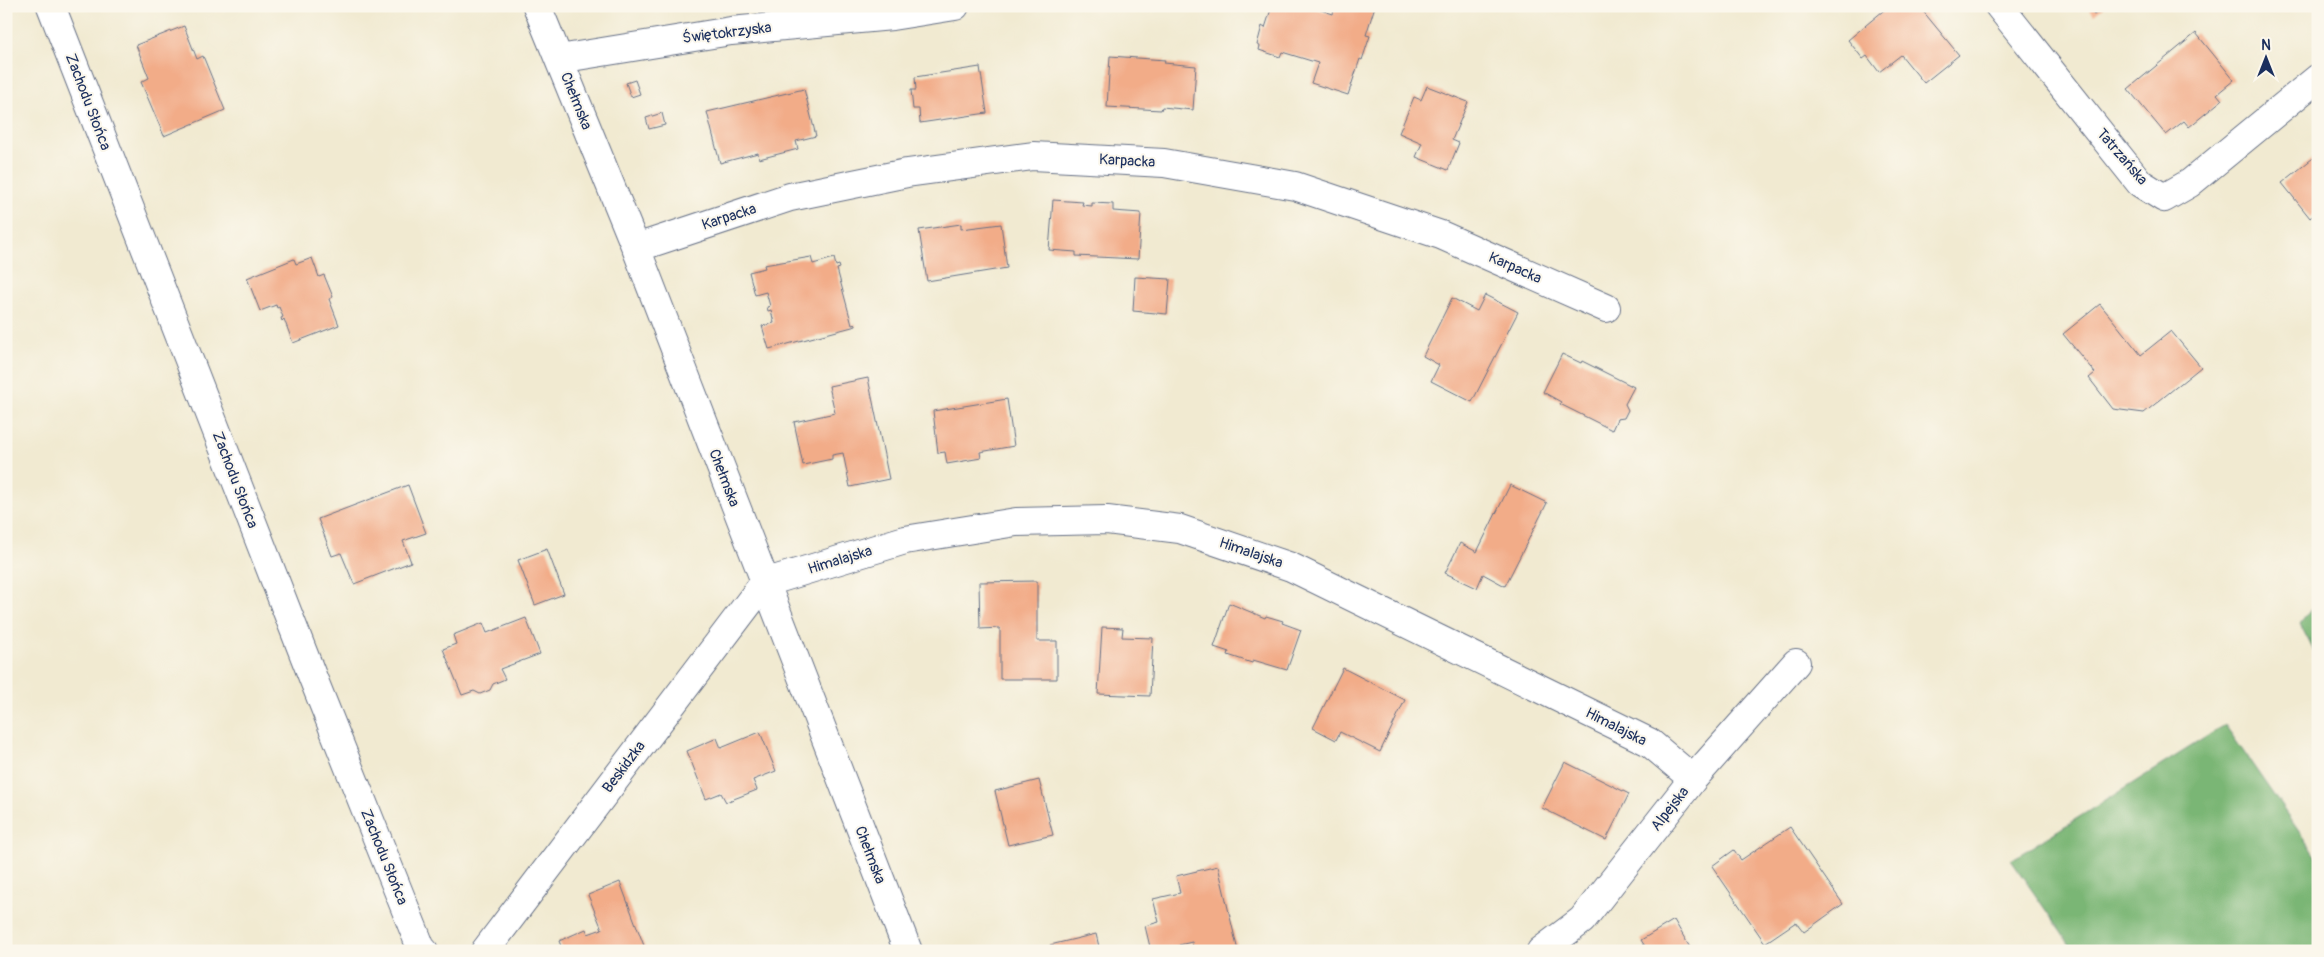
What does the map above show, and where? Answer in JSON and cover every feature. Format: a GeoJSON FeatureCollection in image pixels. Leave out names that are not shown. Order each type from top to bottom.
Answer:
{"type":"FeatureCollection","features":[{"type":"Feature","properties":{"kind":"street","name":"Zachodu Słońca"},"geometry":{"type":"LineString","coordinates":[[51,6],[312,678],[421,948],[424,951]]}},
{"type":"Feature","properties":{"kind":"street","name":"Chełmska"},"geometry":{"type":"LineString","coordinates":[[537,6],[636,248],[764,583],[908,951]]}},
{"type":"Feature","properties":{"kind":"street","name":"Świętokrzyska"},"geometry":{"type":"LineString","coordinates":[[559,59],[731,31],[892,16],[955,6]]}},
{"type":"Feature","properties":{"kind":"street","name":"Tatrzańska"},"geometry":{"type":"LineString","coordinates":[[1999,6],[2140,183],[2164,198],[2190,183],[2318,78]]}},
{"type":"Feature","properties":{"kind":"street","name":"Karpacka"},"geometry":{"type":"LineString","coordinates":[[636,248],[790,197],[907,173],[1033,156],[1164,163],[1294,186],[1441,236],[1606,308]]}},
{"type":"Feature","properties":{"kind":"street","name":"Himalajska"},"geometry":{"type":"LineString","coordinates":[[764,583],[904,540],[1016,522],[1107,520],[1180,529],[1291,567],[1649,742],[1693,779]]}},
{"type":"Feature","properties":{"kind":"street","name":"Beskidzka"},"geometry":{"type":"LineString","coordinates":[[485,951],[764,583]]}},
{"type":"Feature","properties":{"kind":"street","name":"Alpejska"},"geometry":{"type":"LineString","coordinates":[[1541,951],[1582,920],[1693,779],[1796,663]]}},
{"type":"Feature","properties":{"kind":"green space"},"geometry":{"type":"Polygon","coordinates":[[[2318,600],[2318,659],[2300,624],[2318,600]]]}},
{"type":"Feature","properties":{"kind":"green space"},"geometry":{"type":"Polygon","coordinates":[[[2225,725],[2318,859],[2318,951],[2074,951],[2011,860],[2225,725]]]}},
{"type":"Feature","properties":{"kind":"building"},"geometry":{"type":"Polygon","coordinates":[[[1272,6],[1316,6],[1315,8],[1333,14],[1335,6],[1375,6],[1366,35],[1370,36],[1348,95],[1311,83],[1318,63],[1282,52],[1280,57],[1259,50],[1260,46],[1257,45],[1262,26],[1265,28],[1272,6]]]}},
{"type":"Feature","properties":{"kind":"building"},"geometry":{"type":"Polygon","coordinates":[[[1889,6],[1927,6],[1922,10],[1959,55],[1924,83],[1901,55],[1879,72],[1867,56],[1863,59],[1848,40],[1889,6]]]}},
{"type":"Feature","properties":{"kind":"building"},"geometry":{"type":"Polygon","coordinates":[[[2087,6],[2105,6],[2094,15],[2087,6]]]}},
{"type":"Feature","properties":{"kind":"building"},"geometry":{"type":"Polygon","coordinates":[[[184,26],[197,59],[203,56],[225,110],[164,136],[141,82],[149,78],[136,45],[184,26]]]}},
{"type":"Feature","properties":{"kind":"building"},"geometry":{"type":"Polygon","coordinates":[[[2196,33],[2234,80],[2217,94],[2222,100],[2189,127],[2184,121],[2166,135],[2128,89],[2196,33]]]}},
{"type":"Feature","properties":{"kind":"building"},"geometry":{"type":"Polygon","coordinates":[[[1110,56],[1165,60],[1164,63],[1196,66],[1193,110],[1162,107],[1161,110],[1107,107],[1110,56]]]}},
{"type":"Feature","properties":{"kind":"building"},"geometry":{"type":"Polygon","coordinates":[[[980,67],[987,113],[920,123],[919,109],[913,109],[911,90],[916,90],[915,77],[980,67]]]}},
{"type":"Feature","properties":{"kind":"building"},"geometry":{"type":"Polygon","coordinates":[[[635,80],[640,94],[631,97],[626,83],[635,80]]]}},
{"type":"Feature","properties":{"kind":"building"},"geometry":{"type":"Polygon","coordinates":[[[1427,86],[1468,102],[1452,140],[1459,143],[1448,170],[1416,157],[1422,143],[1399,133],[1414,97],[1421,100],[1427,86]]]}},
{"type":"Feature","properties":{"kind":"building"},"geometry":{"type":"Polygon","coordinates":[[[804,89],[816,136],[796,141],[798,149],[759,159],[758,153],[720,163],[707,112],[804,89]]]}},
{"type":"Feature","properties":{"kind":"building"},"geometry":{"type":"Polygon","coordinates":[[[662,113],[665,125],[649,129],[646,118],[662,113]]]}},
{"type":"Feature","properties":{"kind":"building"},"geometry":{"type":"Polygon","coordinates":[[[2318,154],[2318,212],[2310,218],[2282,183],[2318,154]]]}},
{"type":"Feature","properties":{"kind":"building"},"geometry":{"type":"Polygon","coordinates":[[[1053,200],[1083,202],[1082,205],[1092,206],[1092,203],[1113,204],[1113,211],[1141,213],[1138,259],[1076,256],[1076,252],[1049,250],[1053,200]]]}},
{"type":"Feature","properties":{"kind":"building"},"geometry":{"type":"Polygon","coordinates":[[[961,224],[961,229],[1001,224],[1007,268],[927,281],[919,230],[961,224]]]}},
{"type":"Feature","properties":{"kind":"building"},"geometry":{"type":"Polygon","coordinates":[[[811,257],[813,264],[834,258],[836,266],[839,265],[840,268],[837,269],[852,325],[856,324],[856,326],[769,349],[762,326],[774,323],[771,310],[768,311],[767,307],[770,306],[766,292],[755,295],[749,272],[765,268],[764,265],[811,257]]]}},
{"type":"Feature","properties":{"kind":"building"},"geometry":{"type":"Polygon","coordinates":[[[312,258],[319,277],[324,275],[333,297],[329,299],[339,325],[293,343],[284,319],[282,321],[281,318],[283,317],[279,307],[277,308],[276,305],[260,311],[247,278],[294,259],[296,264],[312,258]]]}},
{"type":"Feature","properties":{"kind":"building"},"geometry":{"type":"Polygon","coordinates":[[[1135,277],[1170,279],[1167,314],[1133,311],[1135,277]]]}},
{"type":"Feature","properties":{"kind":"building"},"geometry":{"type":"Polygon","coordinates":[[[1485,295],[1518,312],[1472,402],[1431,381],[1439,365],[1423,356],[1452,298],[1477,311],[1485,295]]]}},
{"type":"Feature","properties":{"kind":"building"},"geometry":{"type":"Polygon","coordinates":[[[2100,304],[2141,355],[2171,331],[2201,367],[2144,413],[2113,409],[2089,378],[2095,373],[2063,334],[2100,304]]]}},
{"type":"Feature","properties":{"kind":"building"},"geometry":{"type":"Polygon","coordinates":[[[1562,354],[1581,363],[1582,361],[1634,387],[1625,404],[1628,410],[1624,418],[1617,419],[1612,430],[1560,404],[1561,402],[1543,392],[1562,354]]]}},
{"type":"Feature","properties":{"kind":"building"},"geometry":{"type":"Polygon","coordinates":[[[868,378],[889,479],[850,487],[843,453],[832,455],[832,459],[803,465],[794,422],[835,413],[829,386],[868,378]]]}},
{"type":"Feature","properties":{"kind":"building"},"geometry":{"type":"Polygon","coordinates":[[[1007,399],[1014,446],[980,452],[981,458],[947,464],[945,452],[938,453],[933,411],[1007,399]]]}},
{"type":"Feature","properties":{"kind":"building"},"geometry":{"type":"Polygon","coordinates":[[[408,485],[426,533],[403,541],[411,562],[354,584],[341,553],[332,556],[318,519],[408,485]]]}},
{"type":"Feature","properties":{"kind":"building"},"geometry":{"type":"Polygon","coordinates":[[[1510,485],[1547,503],[1505,586],[1483,574],[1477,588],[1445,573],[1460,543],[1477,552],[1510,485]]]}},
{"type":"Feature","properties":{"kind":"building"},"geometry":{"type":"Polygon","coordinates":[[[547,549],[564,594],[535,605],[518,560],[547,549]]]}},
{"type":"Feature","properties":{"kind":"building"},"geometry":{"type":"Polygon","coordinates":[[[1037,581],[1037,641],[1057,641],[1057,679],[1000,679],[1000,628],[980,629],[979,582],[1037,581]]]}},
{"type":"Feature","properties":{"kind":"building"},"geometry":{"type":"Polygon","coordinates":[[[1229,603],[1265,618],[1266,616],[1283,621],[1282,623],[1301,630],[1287,670],[1253,660],[1252,663],[1228,655],[1229,652],[1214,647],[1229,603]]]}},
{"type":"Feature","properties":{"kind":"building"},"geometry":{"type":"Polygon","coordinates":[[[526,618],[540,654],[500,669],[505,679],[493,684],[490,690],[480,694],[474,691],[462,695],[443,649],[456,644],[453,635],[483,623],[487,633],[526,618]]]}},
{"type":"Feature","properties":{"kind":"building"},"geometry":{"type":"Polygon","coordinates":[[[1102,627],[1123,628],[1122,637],[1153,638],[1150,696],[1098,694],[1102,627]]]}},
{"type":"Feature","properties":{"kind":"building"},"geometry":{"type":"Polygon","coordinates":[[[1343,668],[1405,700],[1380,752],[1340,732],[1336,740],[1313,728],[1343,668]]]}},
{"type":"Feature","properties":{"kind":"building"},"geometry":{"type":"Polygon","coordinates":[[[760,732],[776,771],[753,780],[757,790],[726,802],[721,793],[706,799],[687,751],[717,738],[721,748],[760,732]]]}},
{"type":"Feature","properties":{"kind":"building"},"geometry":{"type":"Polygon","coordinates":[[[1565,762],[1629,794],[1606,840],[1542,808],[1565,762]]]}},
{"type":"Feature","properties":{"kind":"building"},"geometry":{"type":"Polygon","coordinates":[[[1039,780],[1053,835],[1008,845],[995,791],[1039,780]]]}},
{"type":"Feature","properties":{"kind":"building"},"geometry":{"type":"Polygon","coordinates":[[[1790,827],[1843,904],[1804,932],[1796,922],[1765,943],[1712,866],[1734,850],[1741,860],[1790,827]]]}},
{"type":"Feature","properties":{"kind":"building"},"geometry":{"type":"Polygon","coordinates":[[[1218,866],[1238,951],[1194,951],[1192,942],[1179,945],[1180,948],[1169,951],[1151,951],[1145,926],[1159,922],[1153,899],[1180,893],[1176,876],[1218,866]]]}},
{"type":"Feature","properties":{"kind":"building"},"geometry":{"type":"Polygon","coordinates":[[[620,882],[646,951],[563,951],[559,941],[586,929],[588,934],[602,929],[588,895],[620,882]]]}},
{"type":"Feature","properties":{"kind":"building"},"geometry":{"type":"Polygon","coordinates":[[[1674,920],[1692,951],[1648,951],[1641,940],[1674,920]]]}},
{"type":"Feature","properties":{"kind":"building"},"geometry":{"type":"Polygon","coordinates":[[[1096,934],[1100,951],[1042,951],[1050,948],[1050,945],[1096,934]]]}}]}
